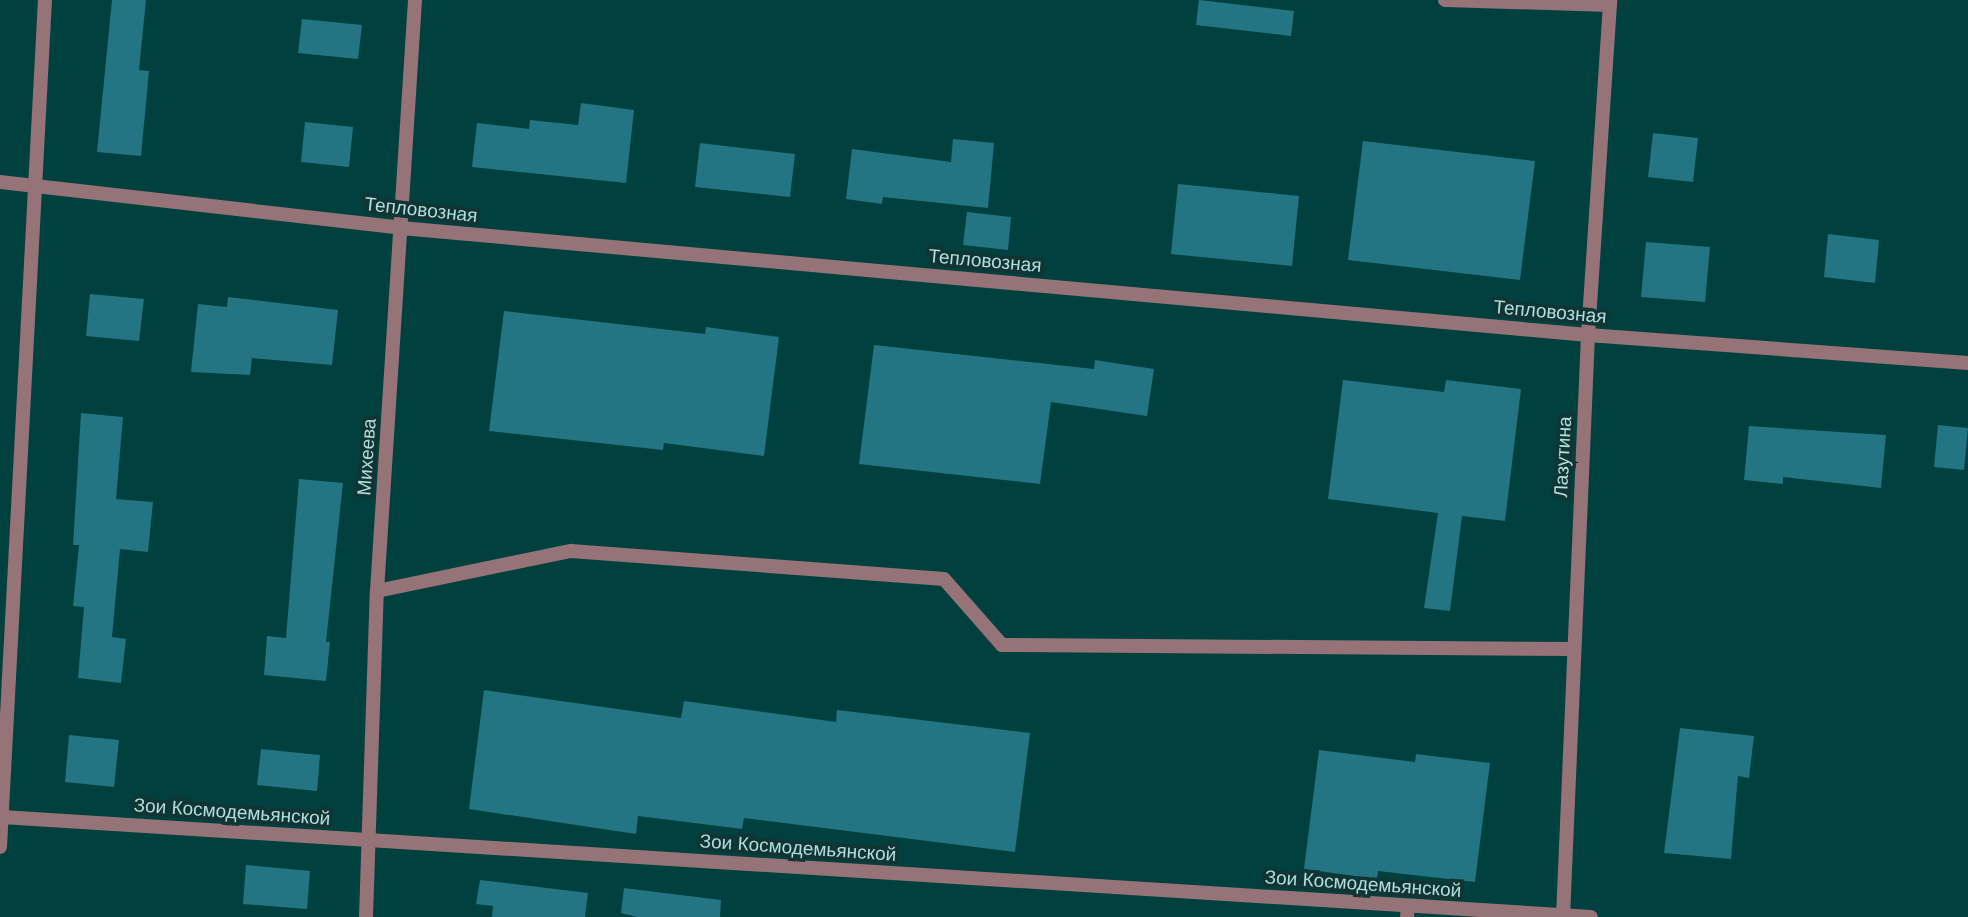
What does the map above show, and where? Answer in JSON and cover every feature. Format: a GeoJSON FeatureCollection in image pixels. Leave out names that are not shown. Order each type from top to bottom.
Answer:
{"type":"FeatureCollection","features":[{"type":"Feature","properties":{"kind":"street"},"geometry":{"type":"LineString","coordinates":[[0,847],[45,0]]}},
{"type":"Feature","properties":{"kind":"street","name":"Михеева"},"geometry":{"type":"LineString","coordinates":[[366,917],[377,591],[415,0]]}},
{"type":"Feature","properties":{"kind":"street"},"geometry":{"type":"LineString","coordinates":[[1445,0],[1610,3]]}},
{"type":"Feature","properties":{"kind":"street","name":"Лазутина"},"geometry":{"type":"LineString","coordinates":[[1564,916],[1588,335],[1610,3]]}},
{"type":"Feature","properties":{"kind":"street","name":"Тепловозная"},"geometry":{"type":"LineString","coordinates":[[0,182],[401,228],[1588,335],[1968,363]]}},
{"type":"Feature","properties":{"kind":"street"},"geometry":{"type":"LineString","coordinates":[[377,591],[571,551],[944,579],[1002,645],[1573,649]]}},
{"type":"Feature","properties":{"kind":"street","name":"Зои Космодемьянской"},"geometry":{"type":"LineString","coordinates":[[2,817],[1408,911],[1591,917]]}},
{"type":"Feature","properties":{"kind":"building"},"geometry":{"type":"Polygon","coordinates":[[[112,0],[146,0],[139,70],[149,71],[141,156],[97,152],[112,0]]]}},
{"type":"Feature","properties":{"kind":"building"},"geometry":{"type":"Polygon","coordinates":[[[1199,0],[1294,11],[1291,36],[1196,25],[1199,0]]]}},
{"type":"Feature","properties":{"kind":"building"},"geometry":{"type":"Polygon","coordinates":[[[302,19],[362,25],[358,59],[298,53],[302,19]]]}},
{"type":"Feature","properties":{"kind":"building"},"geometry":{"type":"Polygon","coordinates":[[[581,103],[634,110],[626,183],[472,167],[477,123],[529,129],[530,120],[578,125],[581,103]]]}},
{"type":"Feature","properties":{"kind":"building"},"geometry":{"type":"Polygon","coordinates":[[[305,122],[353,127],[349,167],[301,162],[305,122]]]}},
{"type":"Feature","properties":{"kind":"building"},"geometry":{"type":"Polygon","coordinates":[[[1653,133],[1698,138],[1693,182],[1648,177],[1653,133]]]}},
{"type":"Feature","properties":{"kind":"building"},"geometry":{"type":"Polygon","coordinates":[[[953,139],[994,143],[988,208],[883,197],[882,204],[846,199],[852,149],[951,162],[953,139]]]}},
{"type":"Feature","properties":{"kind":"building"},"geometry":{"type":"Polygon","coordinates":[[[1363,141],[1535,161],[1520,280],[1348,260],[1363,141]]]}},
{"type":"Feature","properties":{"kind":"building"},"geometry":{"type":"Polygon","coordinates":[[[700,143],[795,154],[790,197],[695,187],[700,143]]]}},
{"type":"Feature","properties":{"kind":"building"},"geometry":{"type":"Polygon","coordinates":[[[1178,184],[1299,196],[1292,266],[1171,254],[1178,184]]]}},
{"type":"Feature","properties":{"kind":"building"},"geometry":{"type":"Polygon","coordinates":[[[967,212],[1011,217],[1008,250],[963,245],[967,212]]]}},
{"type":"Feature","properties":{"kind":"building"},"geometry":{"type":"Polygon","coordinates":[[[1828,234],[1879,240],[1875,283],[1824,277],[1828,234]]]}},
{"type":"Feature","properties":{"kind":"building"},"geometry":{"type":"Polygon","coordinates":[[[1646,242],[1710,247],[1705,302],[1641,297],[1646,242]]]}},
{"type":"Feature","properties":{"kind":"building"},"geometry":{"type":"Polygon","coordinates":[[[90,294],[144,299],[139,341],[86,336],[90,294]]]}},
{"type":"Feature","properties":{"kind":"building"},"geometry":{"type":"Polygon","coordinates":[[[228,297],[338,310],[332,365],[252,358],[250,375],[191,372],[198,304],[227,307],[228,297]]]}},
{"type":"Feature","properties":{"kind":"building"},"geometry":{"type":"Polygon","coordinates":[[[504,311],[705,334],[706,327],[779,337],[764,456],[664,443],[663,450],[489,431],[504,311]]]}},
{"type":"Feature","properties":{"kind":"building"},"geometry":{"type":"Polygon","coordinates":[[[874,345],[1094,369],[1095,360],[1154,369],[1147,416],[1051,402],[1040,484],[859,464],[874,345]]]}},
{"type":"Feature","properties":{"kind":"building"},"geometry":{"type":"Polygon","coordinates":[[[1343,380],[1444,392],[1446,380],[1521,389],[1505,521],[1462,516],[1450,611],[1424,608],[1438,513],[1328,499],[1343,380]]]}},
{"type":"Feature","properties":{"kind":"building"},"geometry":{"type":"Polygon","coordinates":[[[81,413],[123,417],[116,499],[153,502],[148,552],[120,549],[112,637],[126,639],[121,683],[78,678],[84,607],[73,606],[79,545],[73,545],[81,413]]]}},
{"type":"Feature","properties":{"kind":"building"},"geometry":{"type":"Polygon","coordinates":[[[1938,425],[1968,428],[1964,470],[1934,467],[1938,425]]]}},
{"type":"Feature","properties":{"kind":"building"},"geometry":{"type":"Polygon","coordinates":[[[1749,426],[1886,435],[1881,488],[1783,477],[1783,484],[1744,480],[1749,426]]]}},
{"type":"Feature","properties":{"kind":"building"},"geometry":{"type":"Polygon","coordinates":[[[299,479],[343,483],[326,642],[330,642],[326,681],[264,675],[267,636],[286,638],[299,479]]]}},
{"type":"Feature","properties":{"kind":"building"},"geometry":{"type":"Polygon","coordinates":[[[484,690],[681,718],[684,701],[836,722],[837,710],[1030,733],[1015,852],[744,818],[742,829],[638,816],[636,834],[469,809],[484,690]]]}},
{"type":"Feature","properties":{"kind":"building"},"geometry":{"type":"Polygon","coordinates":[[[1680,728],[1754,736],[1749,778],[1738,776],[1731,859],[1664,853],[1680,728]]]}},
{"type":"Feature","properties":{"kind":"building"},"geometry":{"type":"Polygon","coordinates":[[[69,735],[119,740],[114,787],[65,782],[69,735]]]}},
{"type":"Feature","properties":{"kind":"building"},"geometry":{"type":"Polygon","coordinates":[[[261,749],[320,755],[317,791],[257,785],[261,749]]]}},
{"type":"Feature","properties":{"kind":"building"},"geometry":{"type":"Polygon","coordinates":[[[1319,750],[1415,762],[1416,754],[1490,763],[1475,882],[1378,871],[1377,879],[1304,869],[1319,750]]]}},
{"type":"Feature","properties":{"kind":"building"},"geometry":{"type":"Polygon","coordinates":[[[246,865],[310,871],[307,909],[243,904],[246,865]]]}},
{"type":"Feature","properties":{"kind":"building"},"geometry":{"type":"Polygon","coordinates":[[[480,880],[588,893],[585,917],[492,917],[493,906],[476,904],[480,880]]]}},
{"type":"Feature","properties":{"kind":"building"},"geometry":{"type":"Polygon","coordinates":[[[624,888],[721,900],[720,917],[637,917],[621,913],[624,888]]]}}]}
